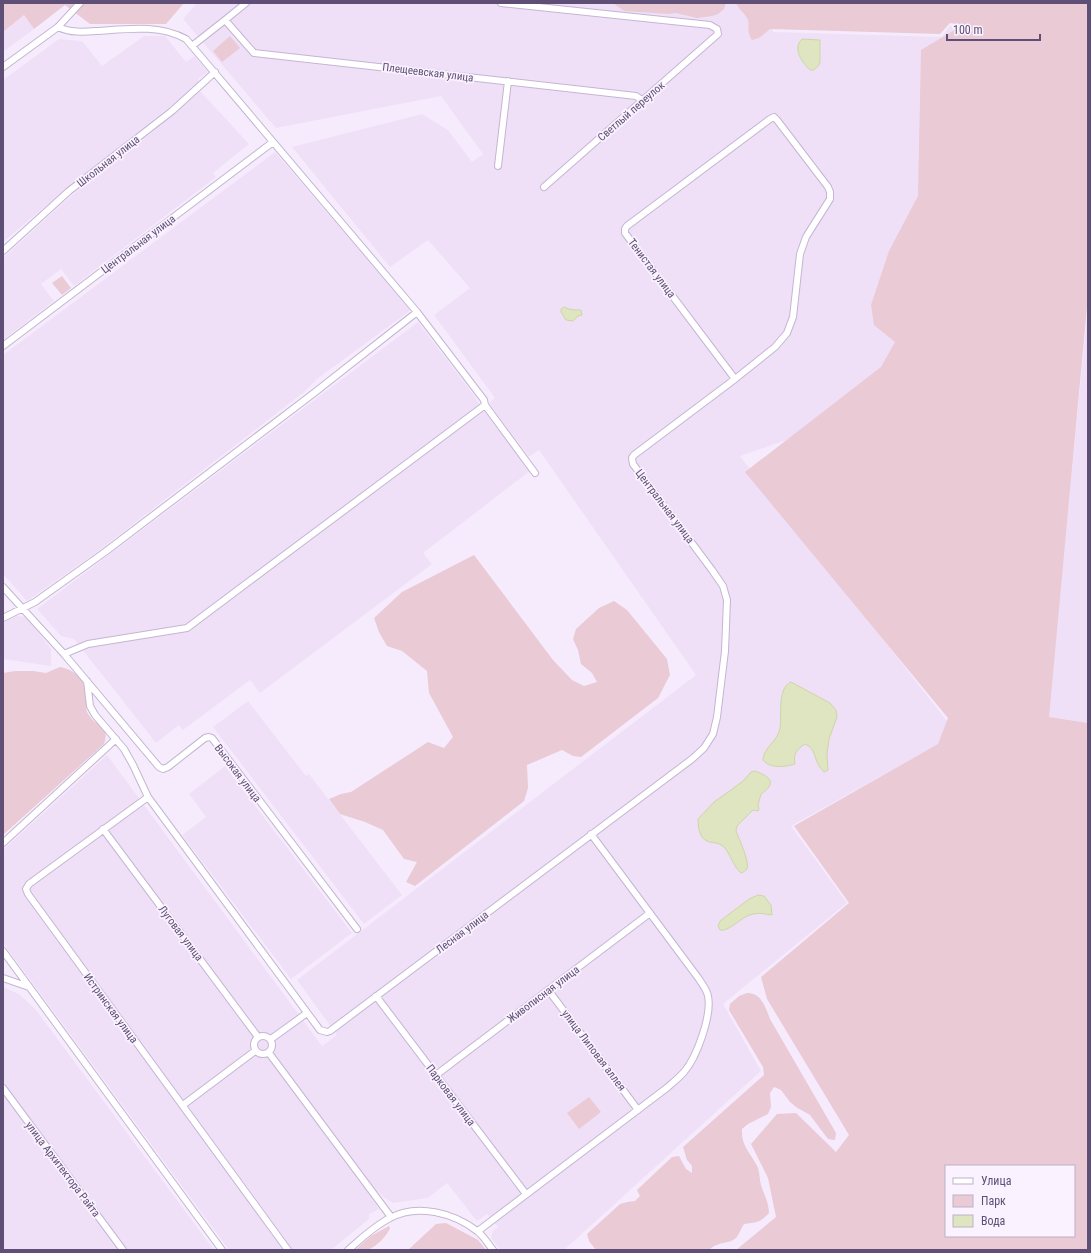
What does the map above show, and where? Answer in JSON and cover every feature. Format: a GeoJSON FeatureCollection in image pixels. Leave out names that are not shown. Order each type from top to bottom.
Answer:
{"type":"FeatureCollection","features":[{"type":"Feature","properties":{"kind":"street"},"geometry":{"type":"LineString","coordinates":[[3,67],[58,27],[80,3]]}},
{"type":"Feature","properties":{"kind":"street"},"geometry":{"type":"LineString","coordinates":[[192,46],[246,3]]}},
{"type":"Feature","properties":{"kind":"street","name":"Светлый переулок"},"geometry":{"type":"LineString","coordinates":[[500,3],[710,25],[716,29],[718,34],[544,187]]}},
{"type":"Feature","properties":{"kind":"street","name":"Плещеевская улица"},"geometry":{"type":"LineString","coordinates":[[225,20],[254,53],[636,96],[643,101]]}},
{"type":"Feature","properties":{"kind":"street"},"geometry":{"type":"LineString","coordinates":[[58,27],[66,31],[78,32],[139,28],[165,30],[186,39],[417,312],[484,400],[485,404],[535,473]]}},
{"type":"Feature","properties":{"kind":"street","name":"Школьная улица"},"geometry":{"type":"LineString","coordinates":[[3,251],[69,191],[172,111],[215,72]]}},
{"type":"Feature","properties":{"kind":"street"},"geometry":{"type":"LineString","coordinates":[[498,166],[508,82]]}},
{"type":"Feature","properties":{"kind":"street","name":"Центральная улица"},"geometry":{"type":"LineString","coordinates":[[591,834],[692,759],[704,748],[713,734],[717,717],[725,651],[727,600],[723,586],[633,464],[632,458],[775,347],[787,333],[793,317],[800,254],[806,237],[830,199],[830,192],[828,187],[774,117]]}},
{"type":"Feature","properties":{"kind":"street","name":"Тенистая улица"},"geometry":{"type":"LineString","coordinates":[[735,379],[625,233],[625,229],[774,117]]}},
{"type":"Feature","properties":{"kind":"street","name":"Центральная улица"},"geometry":{"type":"LineString","coordinates":[[3,346],[273,142]]}},
{"type":"Feature","properties":{"kind":"street"},"geometry":{"type":"LineString","coordinates":[[3,618],[35,602],[105,552],[314,393],[417,312]]}},
{"type":"Feature","properties":{"kind":"street"},"geometry":{"type":"LineString","coordinates":[[64,654],[88,644],[187,628],[485,404]]}},
{"type":"Feature","properties":{"kind":"street"},"geometry":{"type":"LineString","coordinates":[[3,587],[87,681],[90,706],[95,715],[124,749],[148,797],[307,1013],[271,1040]]}},
{"type":"Feature","properties":{"kind":"street","name":"Высокая улица"},"geometry":{"type":"LineString","coordinates":[[87,681],[163,769],[168,767],[205,738],[212,738],[357,929]]}},
{"type":"Feature","properties":{"kind":"street"},"geometry":{"type":"LineString","coordinates":[[3,843],[116,739]]}},
{"type":"Feature","properties":{"kind":"street","name":"Истринская улица"},"geometry":{"type":"LineString","coordinates":[[148,797],[29,884],[26,889],[28,894],[288,1250]]}},
{"type":"Feature","properties":{"kind":"street","name":"Луговая улица"},"geometry":{"type":"LineString","coordinates":[[103,830],[258,1037]]}},
{"type":"Feature","properties":{"kind":"street"},"geometry":{"type":"LineString","coordinates":[[478,1231],[668,1087],[684,1072],[694,1056],[705,1027],[708,1010],[708,995],[699,979],[591,834]]}},
{"type":"Feature","properties":{"kind":"street","name":"Лесная улица"},"geometry":{"type":"LineString","coordinates":[[307,1013],[320,1030],[327,1032],[333,1029],[591,834]]}},
{"type":"Feature","properties":{"kind":"street","name":"Живописная улица"},"geometry":{"type":"LineString","coordinates":[[436,1075],[650,913]]}},
{"type":"Feature","properties":{"kind":"street"},"geometry":{"type":"LineString","coordinates":[[3,951],[222,1250]]}},
{"type":"Feature","properties":{"kind":"street"},"geometry":{"type":"LineString","coordinates":[[3,978],[29,987]]}},
{"type":"Feature","properties":{"kind":"street","name":"улица Липовая аллея"},"geometry":{"type":"LineString","coordinates":[[549,990],[638,1110]]}},
{"type":"Feature","properties":{"kind":"street","name":"Парковая улица"},"geometry":{"type":"LineString","coordinates":[[376,996],[526,1194]]}},
{"type":"Feature","properties":{"kind":"street"},"geometry":{"type":"LineString","coordinates":[[267,1036],[271,1040],[272,1049],[269,1053],[264,1055],[255,1051],[253,1046],[254,1041],[258,1037],[267,1036]]}},
{"type":"Feature","properties":{"kind":"street"},"geometry":{"type":"LineString","coordinates":[[182,1105],[255,1051]]}},
{"type":"Feature","properties":{"kind":"street"},"geometry":{"type":"LineString","coordinates":[[269,1053],[391,1217]]}},
{"type":"Feature","properties":{"kind":"street","name":"улица Архитектора Райта"},"geometry":{"type":"LineString","coordinates":[[3,1088],[123,1250]]}},
{"type":"Feature","properties":{"kind":"street"},"geometry":{"type":"LineString","coordinates":[[348,1250],[391,1217],[406,1212],[424,1210],[439,1212],[478,1231],[493,1250]]}},
{"type":"Feature","properties":{"kind":"shaded area"},"geometry":{"type":"Polygon","coordinates":[[[197,3],[776,3],[773,32],[942,37],[950,26],[993,33],[900,359],[798,436],[740,456],[957,734],[791,826],[847,903],[723,1004],[761,1071],[564,1250],[501,1250],[491,1238],[493,1231],[498,1227],[487,1214],[477,1221],[447,1183],[428,1198],[393,1203],[382,1196],[378,1191],[371,1197],[379,1209],[369,1214],[369,1219],[331,1250],[229,1250],[3,943],[3,850],[107,755],[322,1046],[337,1035],[297,980],[696,675],[539,450],[529,457],[489,403],[495,398],[434,315],[470,288],[428,240],[390,267],[292,147],[422,114],[448,130],[472,162],[483,154],[441,96],[276,128],[183,19],[197,3]]]}},
{"type":"Feature","properties":{"kind":"shaded area"},"geometry":{"type":"Polygon","coordinates":[[[24,15],[34,29],[3,52],[3,32],[24,15]]]}},
{"type":"Feature","properties":{"kind":"shaded area"},"geometry":{"type":"Polygon","coordinates":[[[144,36],[165,36],[186,62],[194,56],[208,72],[198,79],[200,83],[72,184],[3,242],[3,80],[59,39],[82,41],[102,66],[144,36]]]}},
{"type":"Feature","properties":{"kind":"shaded area"},"geometry":{"type":"Polygon","coordinates":[[[200,91],[249,144],[213,173],[216,177],[74,286],[61,269],[41,284],[54,301],[3,340],[3,258],[95,176],[150,134],[200,91]]]}},
{"type":"Feature","properties":{"kind":"shaded area"},"geometry":{"type":"Polygon","coordinates":[[[275,152],[411,310],[317,379],[303,393],[101,549],[27,601],[3,574],[3,355],[275,152]]]}},
{"type":"Feature","properties":{"kind":"shaded area"},"geometry":{"type":"Polygon","coordinates":[[[1088,306],[1088,723],[1048,717],[1088,306]]]}},
{"type":"Feature","properties":{"kind":"shaded area"},"geometry":{"type":"Polygon","coordinates":[[[418,322],[530,471],[423,553],[432,564],[260,693],[250,680],[183,730],[179,725],[156,743],[74,639],[61,636],[37,609],[418,322]]]}},
{"type":"Feature","properties":{"kind":"shaded area"},"geometry":{"type":"Polygon","coordinates":[[[16,616],[27,617],[51,649],[51,666],[3,659],[3,623],[16,616]]]}},
{"type":"Feature","properties":{"kind":"shaded area"},"geometry":{"type":"Polygon","coordinates":[[[248,701],[306,776],[309,774],[402,895],[364,924],[213,727],[248,701]]]}},
{"type":"Feature","properties":{"kind":"shaded area"},"geometry":{"type":"Polygon","coordinates":[[[225,766],[352,933],[291,979],[182,835],[206,817],[189,794],[225,766]]]}},
{"type":"Feature","properties":{"kind":"shaded area"},"geometry":{"type":"Polygon","coordinates":[[[3,987],[19,994],[36,1010],[214,1250],[3,1250],[3,987]]]}},
{"type":"Feature","properties":{"kind":"green space"},"geometry":{"type":"Polygon","coordinates":[[[3,3],[184,3],[166,24],[90,24],[65,5],[34,29],[24,15],[3,32],[3,3]]]}},
{"type":"Feature","properties":{"kind":"green space"},"geometry":{"type":"Polygon","coordinates":[[[613,3],[726,3],[724,9],[718,14],[697,18],[676,13],[668,14],[624,11],[613,3]]]}},
{"type":"Feature","properties":{"kind":"green space"},"geometry":{"type":"Polygon","coordinates":[[[736,3],[1088,3],[1088,296],[1049,717],[1088,723],[1088,1250],[736,1250],[776,1217],[768,1178],[751,1144],[777,1114],[796,1113],[836,1152],[849,1135],[767,999],[761,977],[849,903],[794,826],[938,744],[948,718],[745,472],[881,367],[895,342],[874,325],[871,305],[889,251],[918,196],[921,50],[963,25],[950,23],[940,34],[770,29],[759,38],[752,40],[750,37],[748,20],[736,3]]]}},
{"type":"Feature","properties":{"kind":"green space"},"geometry":{"type":"Polygon","coordinates":[[[230,36],[240,48],[222,62],[213,51],[230,36]]]}},
{"type":"Feature","properties":{"kind":"green space"},"geometry":{"type":"Polygon","coordinates":[[[62,276],[71,288],[62,295],[52,283],[62,276]]]}},
{"type":"Feature","properties":{"kind":"green space"},"geometry":{"type":"Polygon","coordinates":[[[474,555],[553,660],[572,680],[584,686],[597,682],[592,673],[581,664],[578,650],[573,639],[576,629],[599,608],[614,601],[627,610],[667,659],[670,675],[658,698],[581,757],[573,756],[562,750],[527,765],[528,788],[524,801],[415,886],[406,882],[417,862],[404,859],[383,830],[365,822],[340,814],[329,799],[351,792],[428,742],[444,748],[453,737],[429,693],[427,671],[402,651],[387,646],[379,632],[374,618],[402,592],[474,555]]]}},
{"type":"Feature","properties":{"kind":"green space"},"geometry":{"type":"Polygon","coordinates":[[[60,667],[70,670],[78,676],[84,684],[87,696],[87,712],[94,721],[104,729],[106,738],[104,744],[3,835],[3,673],[33,671],[46,673],[60,667]]]}},
{"type":"Feature","properties":{"kind":"green space"},"geometry":{"type":"Polygon","coordinates":[[[747,993],[756,995],[764,1004],[770,1019],[836,1133],[835,1140],[828,1139],[810,1115],[796,1107],[781,1090],[774,1087],[770,1093],[771,1107],[768,1114],[748,1124],[742,1129],[744,1144],[758,1169],[761,1185],[769,1209],[769,1213],[763,1219],[758,1222],[744,1224],[737,1237],[733,1240],[716,1245],[709,1250],[596,1250],[589,1241],[587,1234],[620,1204],[635,1201],[640,1196],[637,1190],[672,1157],[679,1156],[686,1169],[692,1173],[692,1166],[687,1160],[683,1147],[764,1075],[763,1067],[729,1010],[730,1004],[739,996],[747,993]]]}},
{"type":"Feature","properties":{"kind":"green space"},"geometry":{"type":"Polygon","coordinates":[[[589,1097],[601,1112],[579,1129],[567,1113],[589,1097]]]}},
{"type":"Feature","properties":{"kind":"green space"},"geometry":{"type":"Polygon","coordinates":[[[446,1223],[478,1240],[486,1250],[408,1250],[436,1224],[446,1223]]]}},
{"type":"Feature","properties":{"kind":"green space"},"geometry":{"type":"Polygon","coordinates":[[[389,1226],[390,1228],[387,1234],[374,1247],[366,1250],[355,1250],[371,1236],[389,1226]]]}},
{"type":"Feature","properties":{"kind":"water"},"geometry":{"type":"Polygon","coordinates":[[[802,39],[820,40],[820,61],[819,65],[814,70],[810,70],[799,55],[798,47],[802,39]]]}},
{"type":"Feature","properties":{"kind":"water"},"geometry":{"type":"Polygon","coordinates":[[[564,307],[581,310],[582,315],[578,316],[573,321],[566,320],[561,312],[561,309],[564,307]]]}},
{"type":"Feature","properties":{"kind":"water"},"geometry":{"type":"Polygon","coordinates":[[[791,682],[830,703],[836,710],[837,717],[829,739],[827,754],[828,770],[824,772],[818,765],[810,747],[805,744],[796,752],[795,764],[787,766],[774,766],[763,760],[765,752],[779,732],[782,696],[787,685],[791,682]]]}},
{"type":"Feature","properties":{"kind":"water"},"geometry":{"type":"Polygon","coordinates":[[[755,771],[768,778],[770,783],[769,787],[761,794],[758,811],[753,810],[737,826],[736,831],[746,856],[748,866],[747,869],[741,873],[724,847],[719,844],[709,842],[702,837],[698,819],[714,802],[743,781],[751,772],[755,771]]]}},
{"type":"Feature","properties":{"kind":"water"},"geometry":{"type":"Polygon","coordinates":[[[758,895],[764,896],[771,905],[772,915],[753,914],[727,929],[720,930],[718,926],[720,921],[749,899],[758,895]]]}}]}
